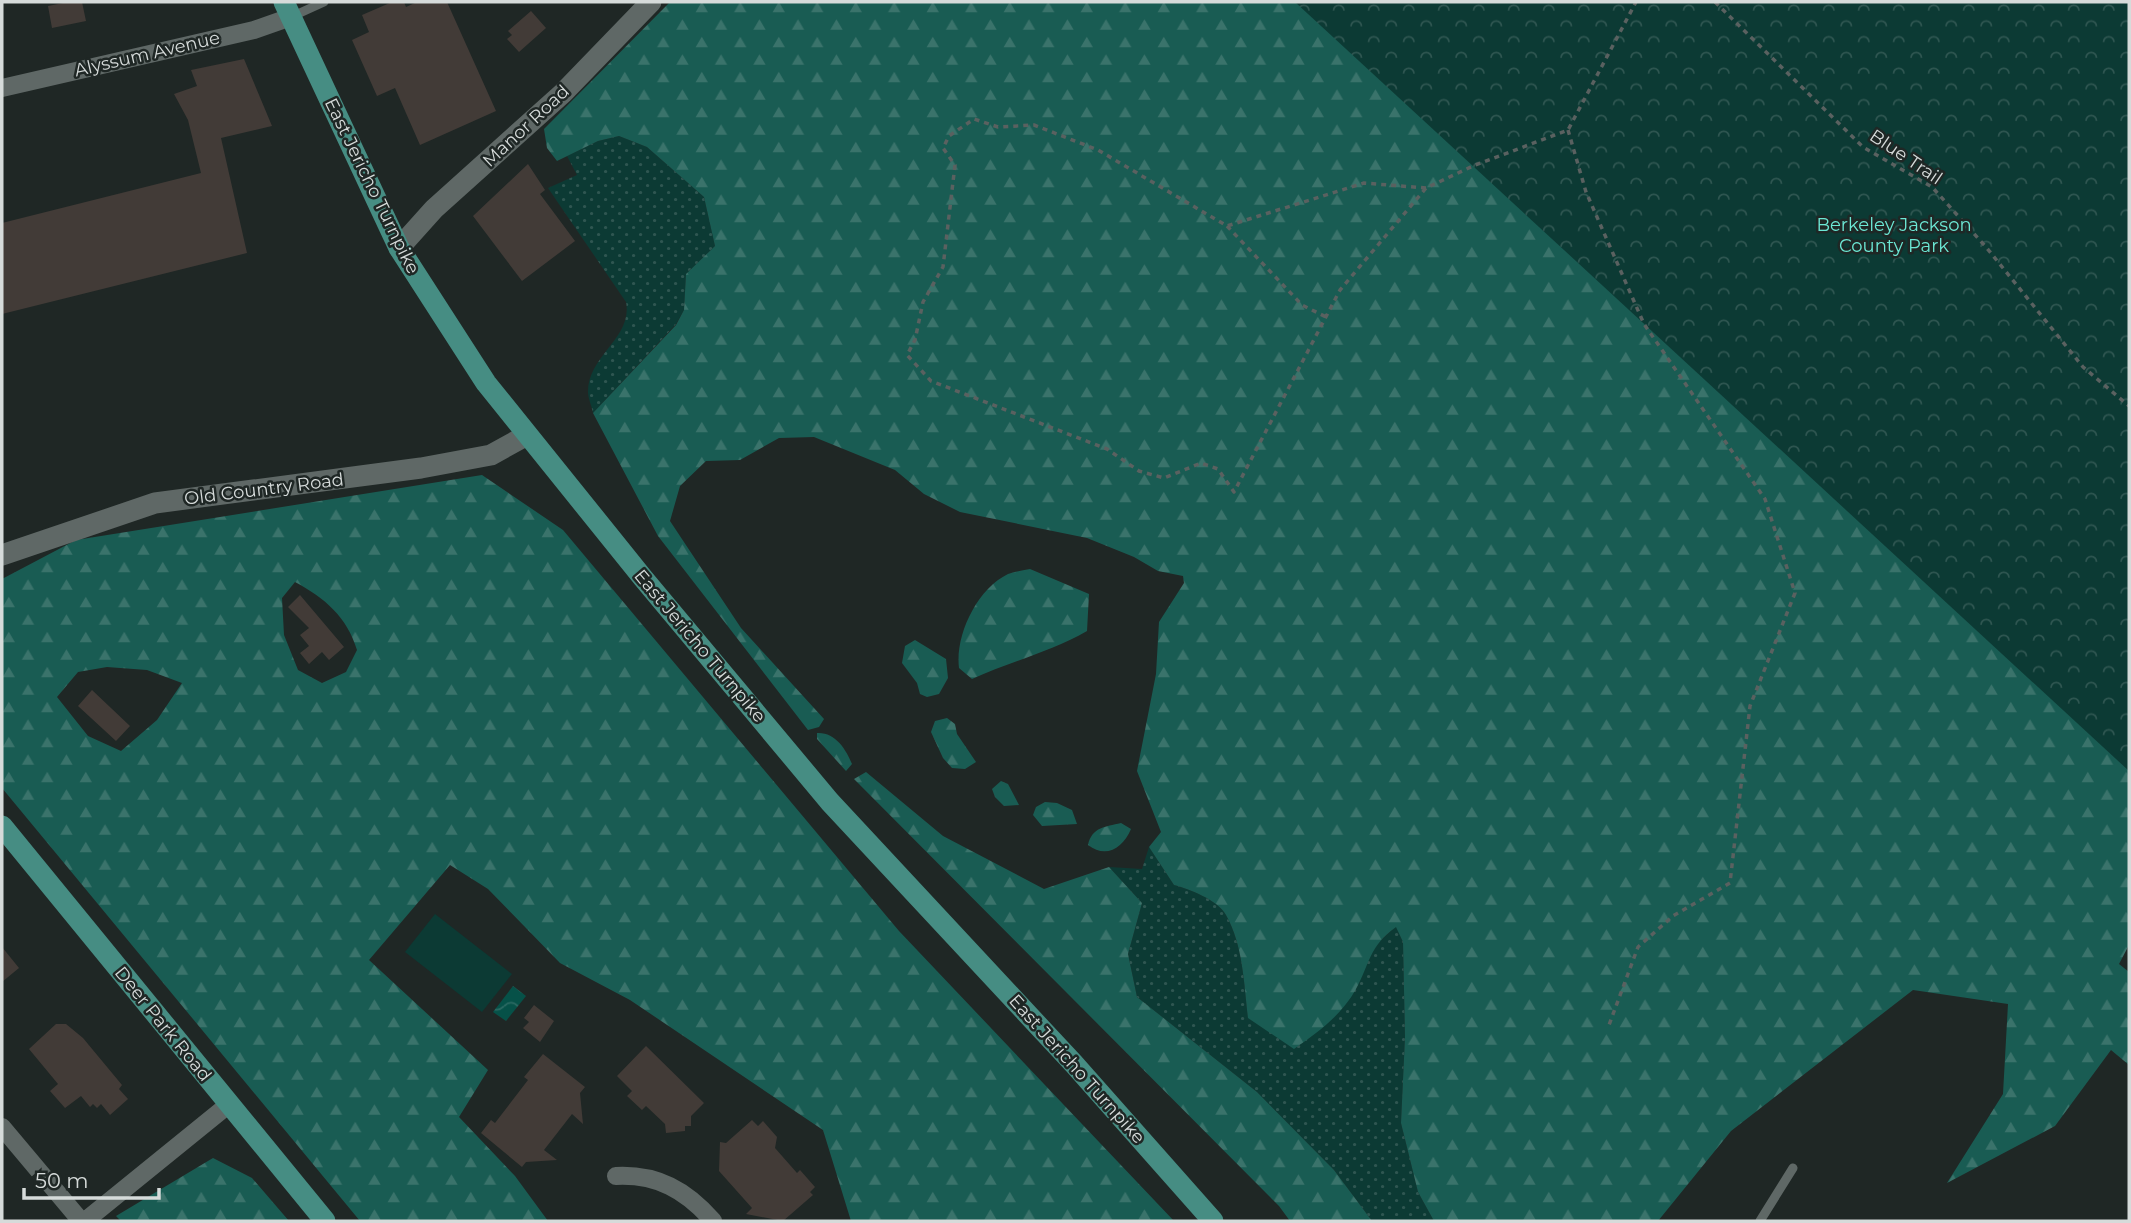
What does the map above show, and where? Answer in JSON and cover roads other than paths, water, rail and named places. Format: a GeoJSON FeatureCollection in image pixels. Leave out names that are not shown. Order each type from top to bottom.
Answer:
{"type":"FeatureCollection","features":[{"type":"Feature","properties":{"kind":"main road","name":"Manor Road"},"geometry":{"type":"LineString","coordinates":[[400,248],[434,209],[563,93],[651,2]]}},
{"type":"Feature","properties":{"kind":"main road","name":"East Jericho Turnpike"},"geometry":{"type":"LineString","coordinates":[[287,9],[400,248],[432,303],[486,383],[830,802],[1074,1064],[1213,1221]]}},
{"type":"Feature","properties":{"kind":"main road","name":"Old Country Road"},"geometry":{"type":"LineString","coordinates":[[2,555],[155,503],[433,466],[491,455],[527,435]]}},
{"type":"Feature","properties":{"kind":"main road","name":"Deer Park Road"},"geometry":{"type":"LineString","coordinates":[[2,826],[325,1221]]}},
{"type":"Feature","properties":{"kind":"street","name":"Alyssum Avenue"},"geometry":{"type":"LineString","coordinates":[[2,88],[254,30],[287,9]]}},
{"type":"Feature","properties":{"kind":"street"},"geometry":{"type":"LineString","coordinates":[[2,1126],[83,1221],[228,1105]]}},
{"type":"Feature","properties":{"kind":"street"},"geometry":{"type":"LineString","coordinates":[[616,1177],[640,1175],[671,1185],[697,1203],[713,1221]]}},
{"type":"Feature","properties":{"kind":"lane"},"geometry":{"type":"LineString","coordinates":[[287,9],[324,2]]}},
{"type":"Feature","properties":{"kind":"lane"},"geometry":{"type":"LineString","coordinates":[[1760,1221],[1793,1168]]}},
{"type":"Feature","properties":{"kind":"water"},"geometry":{"type":"Polygon","coordinates":[[[513,986],[526,996],[506,1021],[493,1012],[513,986]]]}},
{"type":"Feature","properties":{"kind":"park label","name":"Berkeley Jackson County Park"},"geometry":{"type":"Point","coordinates":[1894,235]}}]}
